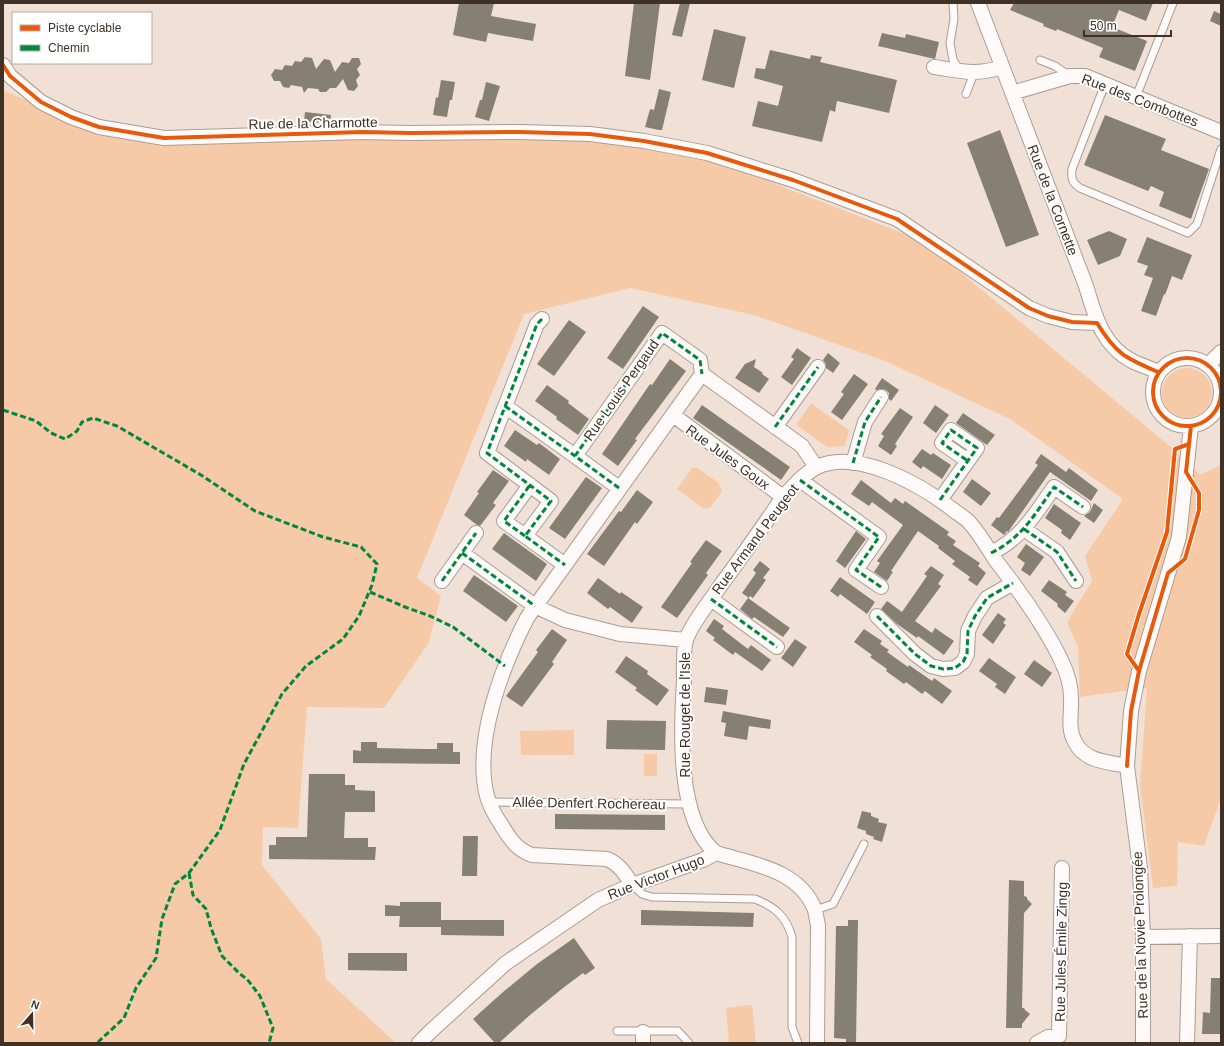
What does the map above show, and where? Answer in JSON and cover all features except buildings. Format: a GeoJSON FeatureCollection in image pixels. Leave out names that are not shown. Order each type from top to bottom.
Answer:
{"type":"FeatureCollection","features":[{"type":"Feature","properties":{"kind":"street","name":"Rue de la Cornette"},"geometry":{"type":"LineString","coordinates":[[978,3],[1086,286],[1097,323],[1107,340],[1120,354],[1158,372]]}},
{"type":"Feature","properties":{"kind":"street","name":"Rue de la Charmotte"},"geometry":{"type":"LineString","coordinates":[[3,66],[10,76],[41,102],[71,117],[99,127],[164,138],[354,132],[519,132],[590,134],[644,141],[707,153],[793,180],[897,219],[1029,308],[1048,316],[1072,322],[1097,323]]}},
{"type":"Feature","properties":{"kind":"street"},"geometry":{"type":"LineString","coordinates":[[934,67],[974,73],[990,71],[1002,67]]}},
{"type":"Feature","properties":{"kind":"street","name":"Rue des Combottes"},"geometry":{"type":"LineString","coordinates":[[1012,93],[1070,76],[1085,76],[1221,132]]}},
{"type":"Feature","properties":{"kind":"street"},"geometry":{"type":"LineString","coordinates":[[525,536],[551,500],[487,454],[537,324],[542,319]]}},
{"type":"Feature","properties":{"kind":"street","name":"Rue Louis Pergaud"},"geometry":{"type":"LineString","coordinates":[[575,456],[662,333],[700,360],[702,374]]}},
{"type":"Feature","properties":{"kind":"street"},"geometry":{"type":"LineString","coordinates":[[1208,365],[1221,352]]}},
{"type":"Feature","properties":{"kind":"street"},"geometry":{"type":"LineString","coordinates":[[1187,358],[1198,360],[1208,365],[1216,374],[1220,385],[1221,397],[1219,409],[1205,422],[1191,426],[1177,425],[1167,421],[1159,413],[1154,404],[1152,393],[1153,382],[1158,372],[1176,359],[1187,358]]}},
{"type":"Feature","properties":{"kind":"street"},"geometry":{"type":"LineString","coordinates":[[775,427],[818,367]]}},
{"type":"Feature","properties":{"kind":"street"},"geometry":{"type":"LineString","coordinates":[[632,885],[616,863],[607,859],[532,855],[522,852],[514,844],[495,815],[489,802],[484,779],[483,751],[485,736],[496,693],[514,644],[535,606],[702,374],[802,446],[816,468]]}},
{"type":"Feature","properties":{"kind":"street"},"geometry":{"type":"LineString","coordinates":[[853,463],[864,422],[881,397]]}},
{"type":"Feature","properties":{"kind":"street","name":"Rue Louis Pergaud"},"geometry":{"type":"LineString","coordinates":[[505,406],[619,488]]}},
{"type":"Feature","properties":{"kind":"street","name":"Rue Jules Goux"},"geometry":{"type":"LineString","coordinates":[[673,415],[783,498]]}},
{"type":"Feature","properties":{"kind":"street","name":"Rue de la Novie Prolongée"},"geometry":{"type":"LineString","coordinates":[[1143,1043],[1143,937],[1140,868],[1127,766],[1131,711],[1139,671],[1179,536],[1191,426]]}},
{"type":"Feature","properties":{"kind":"street"},"geometry":{"type":"LineString","coordinates":[[940,500],[968,461]]}},
{"type":"Feature","properties":{"kind":"street","name":"Rue Armand Peugeot"},"geometry":{"type":"LineString","coordinates":[[686,640],[698,617],[783,498],[800,480],[816,468],[832,462],[853,463],[870,466],[900,477],[933,495],[969,522],[1013,583],[1061,660],[1070,679],[1072,698],[1070,727],[1074,742],[1082,753],[1096,760],[1127,766]]}},
{"type":"Feature","properties":{"kind":"street","name":"Rue Armand Peugeot"},"geometry":{"type":"LineString","coordinates":[[800,480],[879,538],[856,570],[881,587]]}},
{"type":"Feature","properties":{"kind":"street"},"geometry":{"type":"LineString","coordinates":[[530,485],[504,521],[565,565]]}},
{"type":"Feature","properties":{"kind":"street"},"geometry":{"type":"LineString","coordinates":[[991,553],[1002,548],[1024,529],[1054,487],[1082,507]]}},
{"type":"Feature","properties":{"kind":"street"},"geometry":{"type":"LineString","coordinates":[[1024,529],[1057,552],[1076,581]]}},
{"type":"Feature","properties":{"kind":"street"},"geometry":{"type":"LineString","coordinates":[[442,581],[476,533]]}},
{"type":"Feature","properties":{"kind":"street"},"geometry":{"type":"LineString","coordinates":[[462,553],[535,606],[565,620],[620,634],[686,640]]}},
{"type":"Feature","properties":{"kind":"street"},"geometry":{"type":"LineString","coordinates":[[878,616],[915,654],[931,666],[943,669],[955,668],[963,662],[967,654],[968,631],[975,616],[987,598],[1013,583]]}},
{"type":"Feature","properties":{"kind":"street","name":"Rue Armand Peugeot"},"geometry":{"type":"LineString","coordinates":[[711,599],[777,647]]}},
{"type":"Feature","properties":{"kind":"street","name":"Rue Rouget de l'Isle"},"geometry":{"type":"LineString","coordinates":[[686,640],[683,723],[684,780],[689,804],[701,835],[708,847],[716,853]]}},
{"type":"Feature","properties":{"kind":"street","name":"Rue Victor Hugo"},"geometry":{"type":"LineString","coordinates":[[419,1043],[506,963],[598,900],[632,885],[703,860],[716,853],[754,862],[774,870],[788,878],[805,893],[815,910],[818,925],[817,1043]]}},
{"type":"Feature","properties":{"kind":"street","name":"Rue Jules Émile Zingg"},"geometry":{"type":"LineString","coordinates":[[1037,1043],[1048,1037],[1059,1036],[1062,868]]}},
{"type":"Feature","properties":{"kind":"street"},"geometry":{"type":"LineString","coordinates":[[1187,1043],[1190,936]]}},
{"type":"Feature","properties":{"kind":"street"},"geometry":{"type":"LineString","coordinates":[[1143,937],[1221,936]]}},
{"type":"Feature","properties":{"kind":"lane"},"geometry":{"type":"LineString","coordinates":[[953,3],[954,20],[950,43],[953,60],[960,71]]}},
{"type":"Feature","properties":{"kind":"lane"},"geometry":{"type":"LineString","coordinates":[[1136,97],[1173,3]]}},
{"type":"Feature","properties":{"kind":"lane"},"geometry":{"type":"LineString","coordinates":[[1040,60],[1055,66],[1070,76]]}},
{"type":"Feature","properties":{"kind":"lane"},"geometry":{"type":"LineString","coordinates":[[966,94],[974,73]]}},
{"type":"Feature","properties":{"kind":"lane"},"geometry":{"type":"LineString","coordinates":[[1105,84],[1072,169],[1071,178],[1075,185],[1080,188],[1188,233],[1197,224],[1221,148]]}},
{"type":"Feature","properties":{"kind":"lane","name":"Allée Denfert Rochereau"},"geometry":{"type":"LineString","coordinates":[[489,802],[689,804]]}},
{"type":"Feature","properties":{"kind":"lane"},"geometry":{"type":"LineString","coordinates":[[815,910],[833,904],[864,844]]}},
{"type":"Feature","properties":{"kind":"lane"},"geometry":{"type":"LineString","coordinates":[[632,885],[642,894],[652,898],[755,899],[768,904],[782,916],[788,926],[792,938],[792,1027],[798,1043]]}},
{"type":"Feature","properties":{"kind":"lane"},"geometry":{"type":"LineString","coordinates":[[617,1031],[643,1037],[678,1031],[689,1043]]}},
{"type":"Feature","properties":{"kind":"shaded area"},"geometry":{"type":"Polygon","coordinates":[[[3,90],[103,134],[166,140],[584,140],[706,157],[923,241],[1172,448],[1200,475],[1221,465],[1221,798],[1204,846],[1178,842],[1177,886],[1153,888],[1140,785],[1147,688],[1080,697],[1078,647],[1067,622],[1092,581],[1085,556],[1123,499],[1010,419],[885,361],[754,315],[630,288],[524,314],[417,578],[441,596],[428,644],[384,708],[307,707],[298,828],[263,827],[262,865],[321,939],[326,979],[396,1043],[3,1043],[3,90]]]}},
{"type":"Feature","properties":{"kind":"shaded area"},"geometry":{"type":"Polygon","coordinates":[[[1192,368],[1197,369],[1205,375],[1211,383],[1211,403],[1205,411],[1197,417],[1182,418],[1177,417],[1169,411],[1163,403],[1162,388],[1163,383],[1169,375],[1177,369],[1192,368]]]}},
{"type":"Feature","properties":{"kind":"shaded area"},"geometry":{"type":"Polygon","coordinates":[[[811,403],[849,430],[845,446],[827,447],[796,425],[811,403]]]}},
{"type":"Feature","properties":{"kind":"shaded area"},"geometry":{"type":"Polygon","coordinates":[[[692,468],[697,468],[719,483],[722,491],[710,508],[703,508],[677,489],[692,468]]]}},
{"type":"Feature","properties":{"kind":"shaded area"},"geometry":{"type":"Polygon","coordinates":[[[574,730],[574,755],[521,755],[520,731],[574,730]]]}},
{"type":"Feature","properties":{"kind":"shaded area"},"geometry":{"type":"Polygon","coordinates":[[[644,754],[657,754],[657,776],[644,776],[644,754]]]}},
{"type":"Feature","properties":{"kind":"shaded area"},"geometry":{"type":"Polygon","coordinates":[[[752,1005],[756,1043],[729,1043],[726,1008],[752,1005]]]}},
{"type":"Feature","properties":{"kind":"marked path"},"geometry":{"type":"LineString","coordinates":[[542,319],[537,324],[487,453],[551,501],[525,536],[565,565]]}},
{"type":"Feature","properties":{"kind":"marked path"},"geometry":{"type":"LineString","coordinates":[[619,488],[575,456],[662,333],[700,360],[702,374]]}},
{"type":"Feature","properties":{"kind":"marked path"},"geometry":{"type":"LineString","coordinates":[[775,427],[818,367]]}},
{"type":"Feature","properties":{"kind":"marked path"},"geometry":{"type":"LineString","coordinates":[[853,463],[865,422],[881,397]]}},
{"type":"Feature","properties":{"kind":"marked path"},"geometry":{"type":"LineString","coordinates":[[505,406],[575,456]]}},
{"type":"Feature","properties":{"kind":"marked path"},"geometry":{"type":"LineString","coordinates":[[3,410],[36,421],[51,433],[65,439],[77,431],[82,422],[93,418],[117,426],[201,475],[255,511],[323,537],[361,547],[377,564],[372,585],[359,616],[343,639],[306,666],[282,694],[244,764],[220,830],[189,873],[175,884],[162,919],[156,958],[136,988],[124,1018],[97,1043]]}},
{"type":"Feature","properties":{"kind":"marked path"},"geometry":{"type":"LineString","coordinates":[[940,500],[977,448],[951,430],[942,443],[968,461]]}},
{"type":"Feature","properties":{"kind":"marked path"},"geometry":{"type":"LineString","coordinates":[[800,480],[879,537],[856,570],[881,587]]}},
{"type":"Feature","properties":{"kind":"marked path"},"geometry":{"type":"LineString","coordinates":[[525,536],[504,521],[530,485]]}},
{"type":"Feature","properties":{"kind":"marked path"},"geometry":{"type":"LineString","coordinates":[[991,553],[1002,547],[1020,533],[1054,487],[1083,507]]}},
{"type":"Feature","properties":{"kind":"marked path"},"geometry":{"type":"LineString","coordinates":[[1024,529],[1057,552],[1076,581]]}},
{"type":"Feature","properties":{"kind":"marked path"},"geometry":{"type":"LineString","coordinates":[[442,581],[476,533]]}},
{"type":"Feature","properties":{"kind":"marked path"},"geometry":{"type":"LineString","coordinates":[[462,553],[535,606]]}},
{"type":"Feature","properties":{"kind":"marked path"},"geometry":{"type":"LineString","coordinates":[[877,616],[915,654],[931,666],[943,669],[955,668],[963,662],[967,654],[968,631],[975,616],[987,598],[1013,583]]}},
{"type":"Feature","properties":{"kind":"marked path"},"geometry":{"type":"LineString","coordinates":[[370,592],[453,627],[505,666]]}},
{"type":"Feature","properties":{"kind":"marked path"},"geometry":{"type":"LineString","coordinates":[[711,599],[777,647]]}},
{"type":"Feature","properties":{"kind":"marked path"},"geometry":{"type":"LineString","coordinates":[[189,873],[193,895],[206,909],[211,928],[222,956],[247,979],[260,996],[273,1028],[269,1043]]}},
{"type":"Feature","properties":{"kind":"cycle path"},"geometry":{"type":"LineString","coordinates":[[3,65],[10,76],[41,102],[71,117],[99,127],[164,138],[362,132],[519,132],[590,134],[644,141],[707,153],[793,180],[897,219],[1029,308],[1048,316],[1072,322],[1097,323],[1110,342],[1122,354],[1129,359],[1158,372]]}},
{"type":"Feature","properties":{"kind":"cycle path"},"geometry":{"type":"LineString","coordinates":[[1180,358],[1194,358],[1206,364],[1215,373],[1221,385],[1221,392],[1219,405],[1211,416],[1200,424],[1194,426],[1180,426],[1174,424],[1163,416],[1155,405],[1153,399],[1153,385],[1155,379],[1163,368],[1174,360],[1180,358]]}},
{"type":"Feature","properties":{"kind":"cycle path"},"geometry":{"type":"LineString","coordinates":[[1127,766],[1131,711],[1139,671],[1168,573],[1185,559],[1199,510],[1199,493],[1186,472],[1191,426]]}},
{"type":"Feature","properties":{"kind":"cycle path"},"geometry":{"type":"LineString","coordinates":[[1139,671],[1127,654],[1167,532],[1175,449],[1189,444]]}}]}
